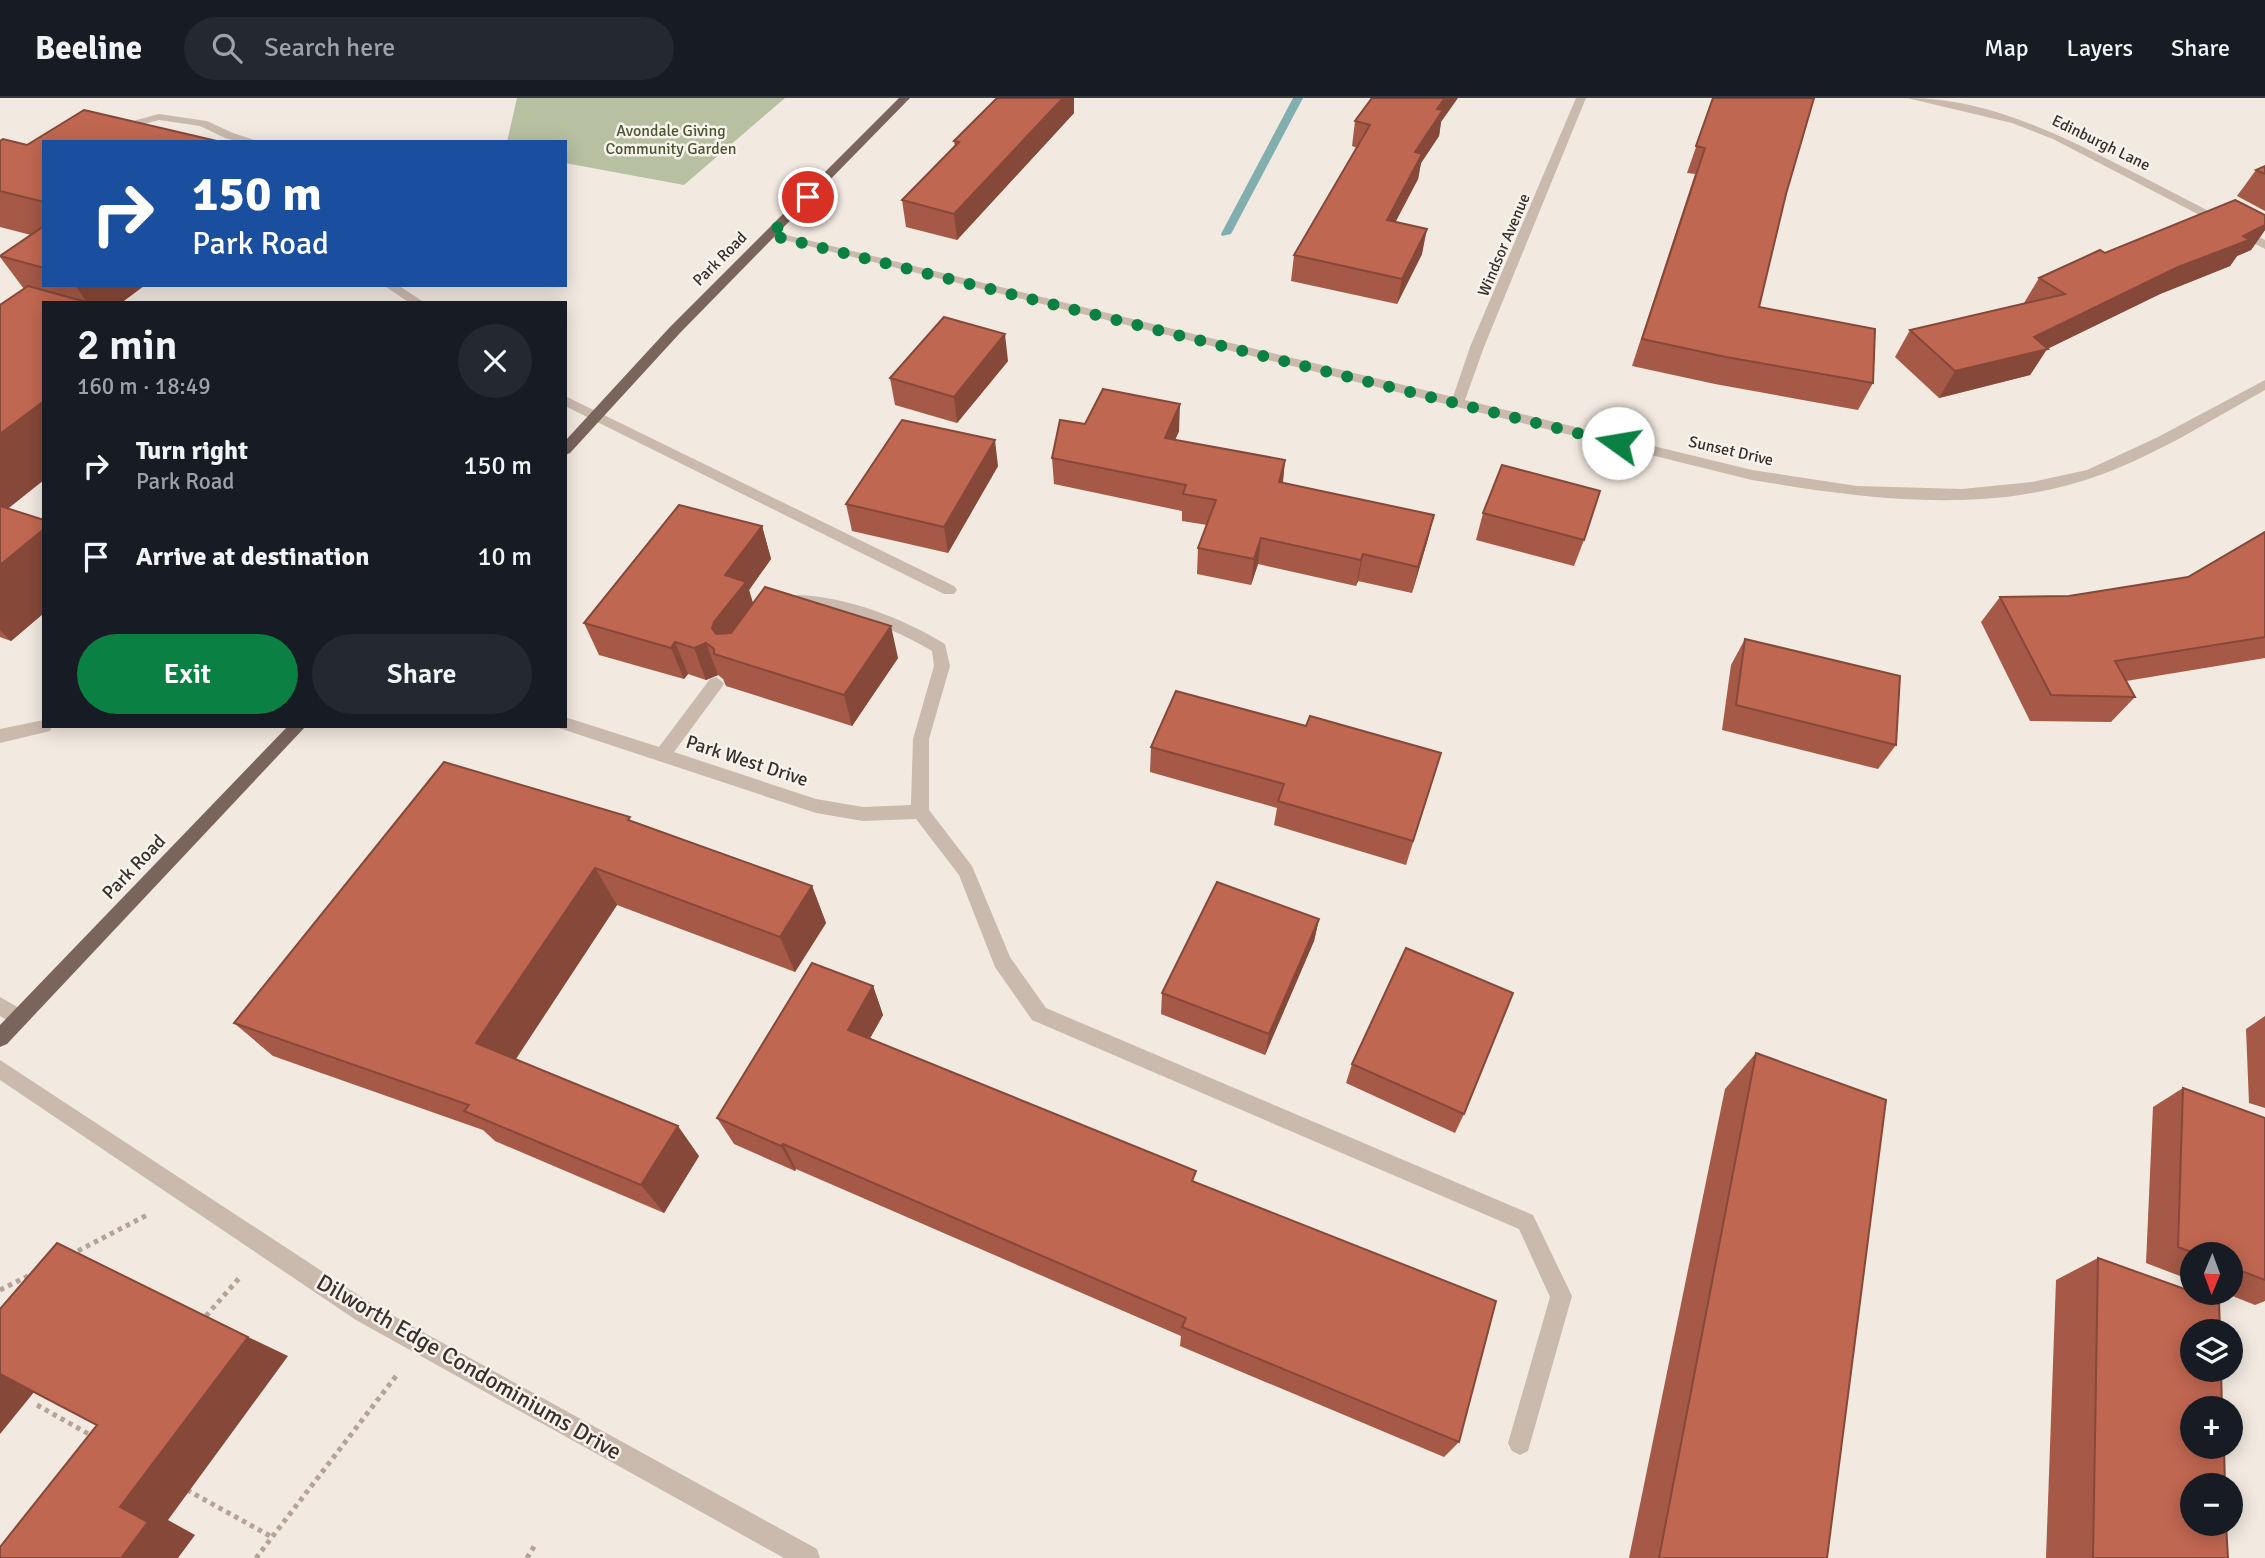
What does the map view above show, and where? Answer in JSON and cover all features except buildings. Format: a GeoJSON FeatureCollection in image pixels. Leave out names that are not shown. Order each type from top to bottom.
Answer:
{"type":"FeatureCollection","features":[{"type":"Feature","properties":{"kind":"main road","name":"Park Road"},"geometry":{"type":"LineString","coordinates":[[567,448],[675,330],[905,98]]}},
{"type":"Feature","properties":{"kind":"main road","name":"Park Road"},"geometry":{"type":"LineString","coordinates":[[0,1038],[296,728]]}},
{"type":"Feature","properties":{"kind":"street","name":"Windsor Avenue"},"geometry":{"type":"LineString","coordinates":[[1457,404],[1477,347],[1581,98]]}},
{"type":"Feature","properties":{"kind":"street","name":"Edinburgh Lane"},"geometry":{"type":"LineString","coordinates":[[1912,98],[2015,120],[2047,133],[2265,245]]}},
{"type":"Feature","properties":{"kind":"street"},"geometry":{"type":"LineString","coordinates":[[92,140],[107,131],[159,117],[203,123],[229,136],[247,140]]}},
{"type":"Feature","properties":{"kind":"street","name":"Sunset Drive"},"geometry":{"type":"LineString","coordinates":[[770,235],[1457,404],[1789,482],[1844,490],[1964,496],[2070,480],[2164,441],[2265,384]]}},
{"type":"Feature","properties":{"kind":"street"},"geometry":{"type":"LineString","coordinates":[[392,287],[416,301]]}},
{"type":"Feature","properties":{"kind":"street"},"geometry":{"type":"LineString","coordinates":[[567,401],[949,590]]}},
{"type":"Feature","properties":{"kind":"street"},"geometry":{"type":"LineString","coordinates":[[769,614],[777,606],[794,599],[819,600],[926,640],[939,648],[942,666],[921,739],[920,812],[966,871],[1002,961],[1039,1014],[1526,1222],[1561,1296],[1520,1443]]}},
{"type":"Feature","properties":{"kind":"street"},"geometry":{"type":"LineString","coordinates":[[663,755],[716,683]]}},
{"type":"Feature","properties":{"kind":"street","name":"Park West Drive"},"geometry":{"type":"LineString","coordinates":[[567,724],[816,806],[863,814],[920,812]]}},
{"type":"Feature","properties":{"kind":"street"},"geometry":{"type":"LineString","coordinates":[[0,736],[42,726]]}},
{"type":"Feature","properties":{"kind":"street"},"geometry":{"type":"LineString","coordinates":[[0,1006],[19,1018]]}},
{"type":"Feature","properties":{"kind":"street","name":"Dilworth Edge Condominiums Drive"},"geometry":{"type":"LineString","coordinates":[[0,1069],[364,1312],[808,1558]]}},
{"type":"Feature","properties":{"kind":"path"},"geometry":{"type":"LineString","coordinates":[[59,1260],[153,1212]]}},
{"type":"Feature","properties":{"kind":"path"},"geometry":{"type":"LineString","coordinates":[[0,1290],[35,1272]]}},
{"type":"Feature","properties":{"kind":"path"},"geometry":{"type":"LineString","coordinates":[[206,1316],[242,1275]]}},
{"type":"Feature","properties":{"kind":"path"},"geometry":{"type":"LineString","coordinates":[[256,1558],[421,1344]]}},
{"type":"Feature","properties":{"kind":"path"},"geometry":{"type":"LineString","coordinates":[[37,1405],[107,1445]]}},
{"type":"Feature","properties":{"kind":"path"},"geometry":{"type":"LineString","coordinates":[[178,1484],[272,1537]]}},
{"type":"Feature","properties":{"kind":"path"},"geometry":{"type":"LineString","coordinates":[[527,1558],[535,1545]]}},
{"type":"Feature","properties":{"kind":"green space","name":"Avondale Giving Community Garden"},"geometry":{"type":"Polygon","coordinates":[[[517,98],[785,98],[684,185],[567,163],[567,140],[507,140],[517,98]]]}},
{"type":"Feature","properties":{"kind":"waterway"},"geometry":{"type":"LineString","coordinates":[[1226,234],[1298,98]]}},
{"type":"Feature","properties":{"kind":"route"},"geometry":{"type":"LineString","coordinates":[[808,197],[770,235],[1618,443]]}}]}
